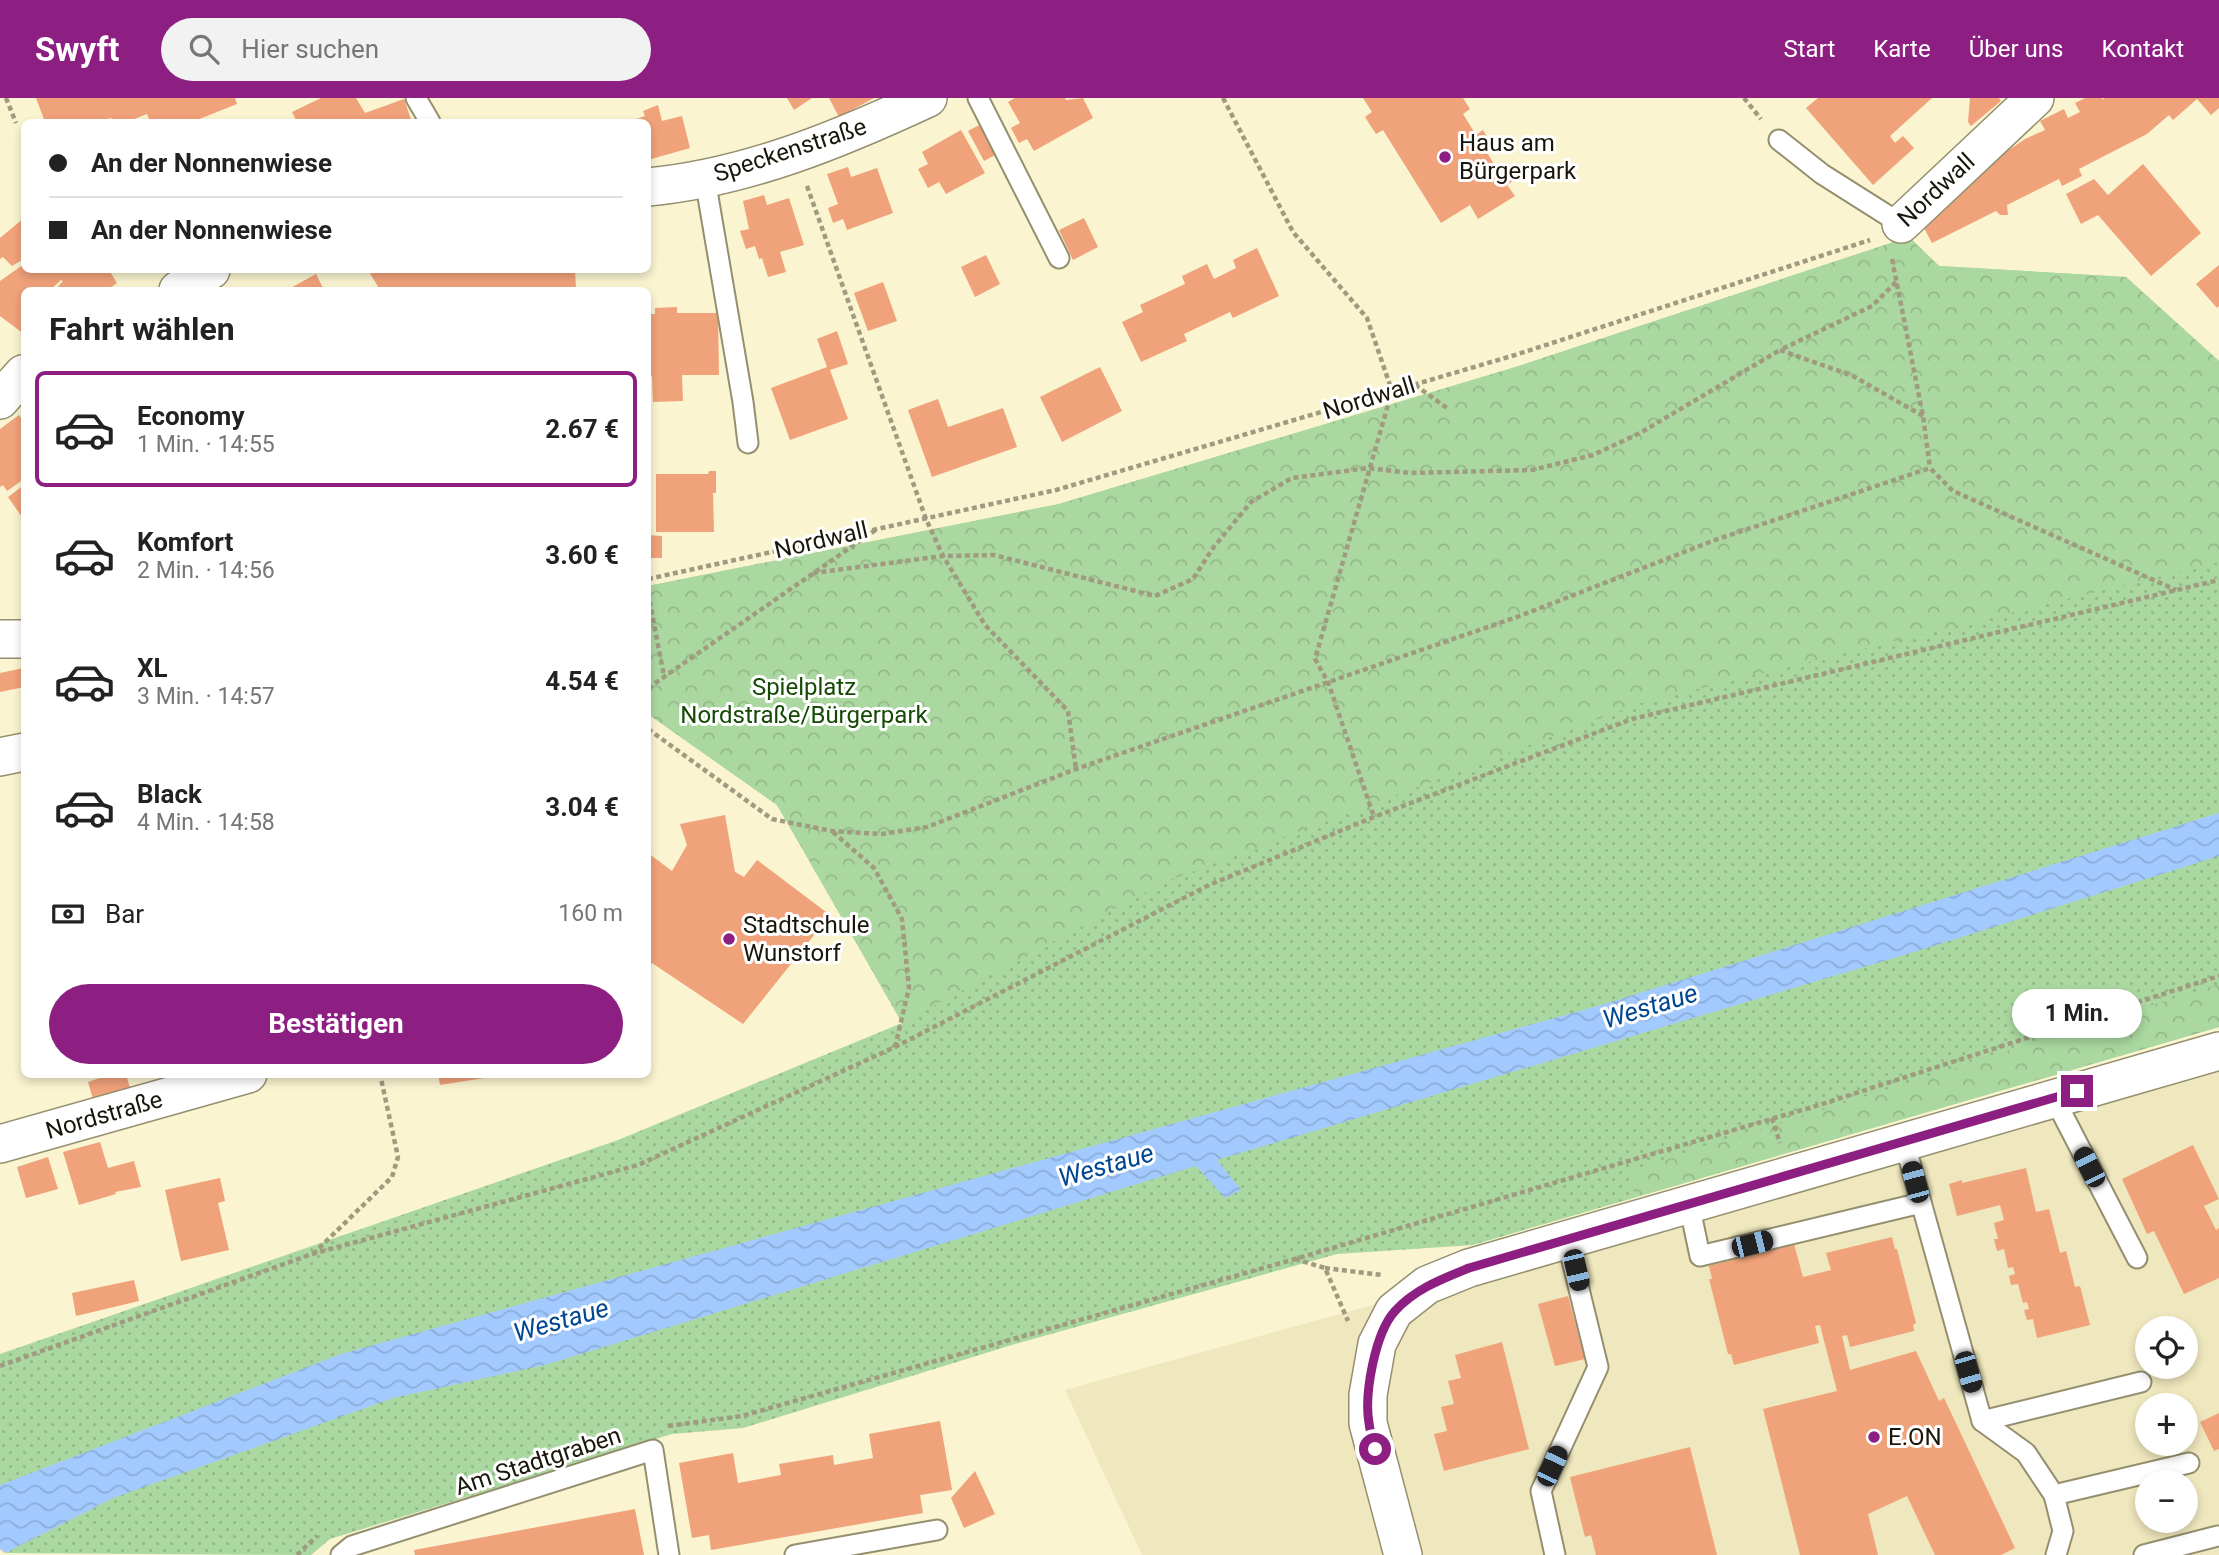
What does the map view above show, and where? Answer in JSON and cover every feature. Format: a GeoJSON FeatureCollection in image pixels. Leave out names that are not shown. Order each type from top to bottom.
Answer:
{"type":"FeatureCollection","features":[{"type":"Feature","properties":{"kind":"street","name":"Speckenstraße"},"geometry":{"type":"LineString","coordinates":[[651,187],[705,179],[795,153],[865,127],[928,98]]}},
{"type":"Feature","properties":{"kind":"street","name":"Nordwall"},"geometry":{"type":"LineString","coordinates":[[1894,229],[2035,98]]}},
{"type":"Feature","properties":{"kind":"street"},"geometry":{"type":"LineString","coordinates":[[183,287],[206,273]]}},
{"type":"Feature","properties":{"kind":"street"},"geometry":{"type":"LineString","coordinates":[[0,639],[21,639]]}},
{"type":"Feature","properties":{"kind":"street"},"geometry":{"type":"LineString","coordinates":[[0,757],[21,753]]}},
{"type":"Feature","properties":{"kind":"street"},"geometry":{"type":"LineString","coordinates":[[1403,1555],[1368,1423],[1368,1395],[1377,1345],[1394,1311],[1427,1285],[1469,1268],[2219,1051]]}},
{"type":"Feature","properties":{"kind":"street","name":"Nordstraße"},"geometry":{"type":"LineString","coordinates":[[0,1144],[234,1078]]}},
{"type":"Feature","properties":{"kind":"lane"},"geometry":{"type":"LineString","coordinates":[[416,98],[428,119]]}},
{"type":"Feature","properties":{"kind":"lane"},"geometry":{"type":"LineString","coordinates":[[978,98],[1059,258]]}},
{"type":"Feature","properties":{"kind":"lane"},"geometry":{"type":"LineString","coordinates":[[1779,140],[1894,229]]}},
{"type":"Feature","properties":{"kind":"lane"},"geometry":{"type":"LineString","coordinates":[[705,179],[748,443]]}},
{"type":"Feature","properties":{"kind":"lane"},"geometry":{"type":"LineString","coordinates":[[2053,1098],[2137,1258]]}},
{"type":"Feature","properties":{"kind":"lane"},"geometry":{"type":"LineString","coordinates":[[1904,1142],[1982,1421],[2026,1452],[2054,1495],[2063,1531],[2056,1555]]}},
{"type":"Feature","properties":{"kind":"lane"},"geometry":{"type":"LineString","coordinates":[[1689,1205],[1700,1256],[1921,1203]]}},
{"type":"Feature","properties":{"kind":"lane"},"geometry":{"type":"LineString","coordinates":[[1555,1555],[1541,1491],[1598,1367],[1567,1240]]}},
{"type":"Feature","properties":{"kind":"lane"},"geometry":{"type":"LineString","coordinates":[[1982,1421],[2141,1382]]}},
{"type":"Feature","properties":{"kind":"lane","name":"Am Stadtgraben"},"geometry":{"type":"LineString","coordinates":[[341,1555],[352,1546],[653,1450],[668,1555]]}},
{"type":"Feature","properties":{"kind":"lane"},"geometry":{"type":"LineString","coordinates":[[2054,1495],[2189,1462]]}},
{"type":"Feature","properties":{"kind":"lane"},"geometry":{"type":"LineString","coordinates":[[795,1555],[937,1530]]}},
{"type":"Feature","properties":{"kind":"lane"},"geometry":{"type":"LineString","coordinates":[[2144,1555],[2218,1536]]}},
{"type":"Feature","properties":{"kind":"path"},"geometry":{"type":"LineString","coordinates":[[6,98],[16,123]]}},
{"type":"Feature","properties":{"kind":"path"},"geometry":{"type":"LineString","coordinates":[[1223,98],[1293,232],[1367,318],[1392,391],[1315,659],[1328,682],[1374,817]]}},
{"type":"Feature","properties":{"kind":"path"},"geometry":{"type":"LineString","coordinates":[[795,153],[926,519],[943,556],[985,625],[1068,711],[1076,769]]}},
{"type":"Feature","properties":{"kind":"path"},"geometry":{"type":"LineString","coordinates":[[1894,229],[1896,282],[1923,415],[1930,468],[1953,491],[2177,590]]}},
{"type":"Feature","properties":{"kind":"path","name":"Nordwall"},"geometry":{"type":"LineString","coordinates":[[651,578],[879,527],[1056,491],[1541,346],[1894,229]]}},
{"type":"Feature","properties":{"kind":"path"},"geometry":{"type":"LineString","coordinates":[[813,573],[943,556],[993,555],[1155,596],[1193,579],[1213,548],[1251,502],[1292,478],[1368,468],[1410,473],[1532,470],[1593,455],[1640,433],[1780,350],[1872,306],[1896,282]]}},
{"type":"Feature","properties":{"kind":"path"},"geometry":{"type":"LineString","coordinates":[[1780,350],[1853,376],[1923,415]]}},
{"type":"Feature","properties":{"kind":"path"},"geometry":{"type":"LineString","coordinates":[[1415,384],[1447,408]]}},
{"type":"Feature","properties":{"kind":"path"},"geometry":{"type":"LineString","coordinates":[[651,731],[772,819],[832,831],[882,834],[927,827],[1076,769],[1517,617],[1715,540],[1930,468]]}},
{"type":"Feature","properties":{"kind":"path"},"geometry":{"type":"LineString","coordinates":[[651,686],[879,527]]}},
{"type":"Feature","properties":{"kind":"path"},"geometry":{"type":"LineString","coordinates":[[0,1366],[312,1254],[638,1165],[895,1047],[1209,886],[1374,817],[1632,719],[2219,580]]}},
{"type":"Feature","properties":{"kind":"path"},"geometry":{"type":"LineString","coordinates":[[651,609],[664,676]]}},
{"type":"Feature","properties":{"kind":"path"},"geometry":{"type":"LineString","coordinates":[[832,831],[874,868],[902,919],[909,988],[895,1047]]}},
{"type":"Feature","properties":{"kind":"path"},"geometry":{"type":"LineString","coordinates":[[664,1427],[741,1416],[1295,1259],[1772,1118],[2219,976]]}},
{"type":"Feature","properties":{"kind":"path"},"geometry":{"type":"LineString","coordinates":[[312,1254],[392,1177],[398,1157],[381,1078]]}},
{"type":"Feature","properties":{"kind":"path"},"geometry":{"type":"LineString","coordinates":[[1772,1118],[1780,1144]]}},
{"type":"Feature","properties":{"kind":"path"},"geometry":{"type":"LineString","coordinates":[[1295,1259],[1325,1268],[1354,1334],[1377,1345]]}},
{"type":"Feature","properties":{"kind":"shaded area"},"geometry":{"type":"Polygon","coordinates":[[[2219,1071],[2219,1555],[1142,1555],[1065,1390],[2219,1071]]]}},
{"type":"Feature","properties":{"kind":"green space","name":"Spielplatz Nordstraße/Bürgerpark"},"geometry":{"type":"Polygon","coordinates":[[[1909,237],[1939,266],[2126,277],[2219,361],[2219,1027],[1473,1245],[1337,1254],[1015,1344],[743,1428],[672,1434],[330,1539],[311,1555],[5,1553],[11,1550],[0,1542],[0,1354],[618,1140],[902,1023],[777,805],[651,716],[651,585],[1059,504],[1519,366],[1909,237]]]}},
{"type":"Feature","properties":{"kind":"green space","name":"Spielplatz Nordstraße/Bürgerpark"},"geometry":{"type":"Polygon","coordinates":[[[1909,237],[1939,266],[2126,277],[2219,361],[2219,562],[1641,703],[1165,882],[903,1022],[777,805],[651,716],[651,585],[1059,504],[1519,366],[1909,237]]]}},
{"type":"Feature","properties":{"kind":"green space"},"geometry":{"type":"Polygon","coordinates":[[[2219,984],[2219,1027],[1635,1197],[1628,1172],[2219,984]]]}},
{"type":"Feature","properties":{"kind":"water","name":"Westaue"},"geometry":{"type":"Polygon","coordinates":[[[2219,813],[2219,856],[1914,952],[1217,1160],[1241,1190],[1225,1198],[1196,1166],[545,1365],[393,1398],[113,1498],[5,1553],[0,1549],[0,1485],[341,1354],[1598,1006],[2219,813]]]}},
{"type":"Feature","properties":{"kind":"building"},"geometry":{"type":"Polygon","coordinates":[[[36,98],[235,98],[237,104],[200,119],[149,119],[147,114],[134,119],[44,119],[36,98]]]}},
{"type":"Feature","properties":{"kind":"building"},"geometry":{"type":"Polygon","coordinates":[[[321,98],[356,98],[365,113],[404,99],[411,119],[296,119],[292,112],[321,98]]]}},
{"type":"Feature","properties":{"kind":"building"},"geometry":{"type":"Polygon","coordinates":[[[787,98],[812,98],[794,110],[787,98]]]}},
{"type":"Feature","properties":{"kind":"building"},"geometry":{"type":"Polygon","coordinates":[[[829,98],[874,98],[839,117],[829,98]]]}},
{"type":"Feature","properties":{"kind":"building"},"geometry":{"type":"Polygon","coordinates":[[[1015,98],[1083,98],[1093,118],[1034,151],[1027,139],[1019,143],[1011,128],[1020,123],[1008,102],[1015,98]]]}},
{"type":"Feature","properties":{"kind":"building","name":"Haus am Bürgerpark"},"geometry":{"type":"Polygon","coordinates":[[[1363,98],[1463,98],[1470,109],[1463,114],[1476,135],[1483,130],[1492,145],[1485,149],[1498,171],[1505,166],[1514,180],[1507,185],[1515,196],[1478,219],[1470,205],[1441,223],[1383,130],[1376,134],[1365,117],[1372,112],[1363,98]]]}},
{"type":"Feature","properties":{"kind":"building"},"geometry":{"type":"Polygon","coordinates":[[[1818,98],[1932,98],[1890,136],[1895,143],[1903,136],[1914,148],[1873,185],[1806,108],[1818,98]]]}},
{"type":"Feature","properties":{"kind":"building"},"geometry":{"type":"Polygon","coordinates":[[[1970,98],[1999,98],[2001,101],[1971,126],[1968,122],[1970,98]]]}},
{"type":"Feature","properties":{"kind":"building"},"geometry":{"type":"Polygon","coordinates":[[[2085,98],[2219,98],[2219,108],[2211,115],[2197,99],[2173,120],[2169,115],[2147,134],[2079,169],[2082,176],[2062,186],[2059,179],[2007,205],[2008,215],[2000,215],[1996,211],[1932,243],[1918,217],[1991,162],[2025,139],[2045,130],[2040,121],[2064,109],[2068,118],[2080,112],[2075,103],[2085,98]]]}},
{"type":"Feature","properties":{"kind":"building"},"geometry":{"type":"Polygon","coordinates":[[[658,105],[662,121],[682,116],[690,148],[651,159],[651,119],[636,119],[645,116],[643,111],[658,105]]]}},
{"type":"Feature","properties":{"kind":"building"},"geometry":{"type":"Polygon","coordinates":[[[981,124],[997,154],[984,161],[968,131],[981,124]]]}},
{"type":"Feature","properties":{"kind":"building"},"geometry":{"type":"Polygon","coordinates":[[[961,130],[985,173],[946,194],[939,182],[928,188],[918,169],[928,164],[922,152],[961,130]]]}},
{"type":"Feature","properties":{"kind":"building"},"geometry":{"type":"Polygon","coordinates":[[[2143,164],[2201,233],[2151,276],[2098,215],[2081,224],[2066,194],[2094,179],[2108,195],[2143,164]]]}},
{"type":"Feature","properties":{"kind":"building"},"geometry":{"type":"Polygon","coordinates":[[[848,167],[851,177],[877,168],[893,213],[847,230],[843,219],[833,223],[828,208],[838,204],[827,174],[848,167]]]}},
{"type":"Feature","properties":{"kind":"building"},"geometry":{"type":"Polygon","coordinates":[[[764,195],[767,205],[789,198],[804,245],[780,252],[786,272],[768,277],[755,246],[746,249],[740,231],[749,229],[743,201],[764,195]]]}},
{"type":"Feature","properties":{"kind":"building"},"geometry":{"type":"Polygon","coordinates":[[[1084,218],[1098,247],[1073,260],[1059,230],[1084,218]]]}},
{"type":"Feature","properties":{"kind":"building"},"geometry":{"type":"Polygon","coordinates":[[[21,220],[21,261],[12,266],[3,257],[0,259],[0,238],[21,220]]]}},
{"type":"Feature","properties":{"kind":"building"},"geometry":{"type":"Polygon","coordinates":[[[1257,248],[1279,296],[1233,318],[1230,312],[1184,334],[1187,341],[1141,362],[1122,322],[1143,312],[1140,305],[1185,284],[1182,276],[1207,264],[1214,279],[1236,268],[1233,260],[1257,248]]]}},
{"type":"Feature","properties":{"kind":"building"},"geometry":{"type":"Polygon","coordinates":[[[986,255],[1000,284],[975,297],[961,267],[986,255]]]}},
{"type":"Feature","properties":{"kind":"building"},"geometry":{"type":"Polygon","coordinates":[[[2219,265],[2219,306],[2217,308],[2196,284],[2219,265]]]}},
{"type":"Feature","properties":{"kind":"building"},"geometry":{"type":"Polygon","coordinates":[[[21,266],[21,273],[111,273],[117,283],[111,287],[58,287],[63,281],[61,280],[53,287],[21,287],[21,332],[0,316],[0,281],[21,266]]]}},
{"type":"Feature","properties":{"kind":"building"},"geometry":{"type":"Polygon","coordinates":[[[370,273],[575,273],[576,287],[378,287],[370,273]]]}},
{"type":"Feature","properties":{"kind":"building"},"geometry":{"type":"Polygon","coordinates":[[[316,274],[322,287],[292,287],[316,274]]]}},
{"type":"Feature","properties":{"kind":"building"},"geometry":{"type":"Polygon","coordinates":[[[883,282],[897,321],[868,331],[854,293],[883,282]]]}},
{"type":"Feature","properties":{"kind":"building"},"geometry":{"type":"Polygon","coordinates":[[[677,307],[677,313],[718,313],[719,375],[682,375],[683,401],[653,402],[651,314],[655,314],[655,308],[677,307]]]}},
{"type":"Feature","properties":{"kind":"building"},"geometry":{"type":"Polygon","coordinates":[[[837,331],[848,364],[830,370],[848,419],[790,440],[771,388],[827,367],[817,339],[837,331]]]}},
{"type":"Feature","properties":{"kind":"building"},"geometry":{"type":"Polygon","coordinates":[[[1100,367],[1122,411],[1062,442],[1040,397],[1100,367]]]}},
{"type":"Feature","properties":{"kind":"building"},"geometry":{"type":"Polygon","coordinates":[[[938,399],[948,427],[1003,408],[1017,447],[932,477],[908,410],[938,399]]]}},
{"type":"Feature","properties":{"kind":"building"},"geometry":{"type":"Polygon","coordinates":[[[19,415],[21,418],[21,481],[7,491],[3,485],[0,487],[0,429],[19,415]]]}},
{"type":"Feature","properties":{"kind":"building"},"geometry":{"type":"Polygon","coordinates":[[[709,471],[716,471],[716,493],[713,493],[714,532],[656,532],[656,474],[708,474],[709,471]]]}},
{"type":"Feature","properties":{"kind":"building"},"geometry":{"type":"Polygon","coordinates":[[[21,487],[21,516],[8,497],[21,487]]]}},
{"type":"Feature","properties":{"kind":"building"},"geometry":{"type":"Polygon","coordinates":[[[651,535],[662,536],[662,558],[651,558],[651,535]]]}},
{"type":"Feature","properties":{"kind":"building"},"geometry":{"type":"Polygon","coordinates":[[[21,669],[21,688],[0,692],[0,673],[21,669]]]}},
{"type":"Feature","properties":{"kind":"building","name":"Stadtschule Wunstorf"},"geometry":{"type":"Polygon","coordinates":[[[725,815],[735,872],[744,877],[757,860],[830,915],[743,1024],[651,964],[651,855],[672,871],[687,845],[680,824],[725,815]]]}},
{"type":"Feature","properties":{"kind":"building"},"geometry":{"type":"Polygon","coordinates":[[[100,1078],[127,1078],[132,1095],[95,1106],[88,1082],[100,1078]]]}},
{"type":"Feature","properties":{"kind":"building"},"geometry":{"type":"Polygon","coordinates":[[[439,1078],[484,1078],[440,1085],[439,1078]]]}},
{"type":"Feature","properties":{"kind":"building"},"geometry":{"type":"Polygon","coordinates":[[[100,1142],[108,1168],[134,1161],[141,1187],[115,1192],[116,1194],[79,1205],[63,1152],[100,1142]]]}},
{"type":"Feature","properties":{"kind":"building"},"geometry":{"type":"Polygon","coordinates":[[[2193,1145],[2219,1199],[2204,1206],[2216,1230],[2219,1228],[2219,1278],[2184,1294],[2154,1231],[2147,1234],[2122,1179],[2193,1145]]]}},
{"type":"Feature","properties":{"kind":"building"},"geometry":{"type":"Polygon","coordinates":[[[48,1157],[58,1189],[26,1198],[17,1167],[48,1157]]]}},
{"type":"Feature","properties":{"kind":"building"},"geometry":{"type":"Polygon","coordinates":[[[2026,1168],[2036,1212],[2049,1209],[2060,1253],[2066,1251],[2075,1287],[2080,1286],[2090,1325],[2037,1338],[2033,1319],[2027,1320],[2024,1310],[2029,1309],[2027,1302],[2023,1303],[2018,1284],[2011,1285],[2009,1276],[2015,1274],[2013,1267],[2008,1268],[2004,1249],[1997,1251],[1994,1239],[1998,1239],[1994,1223],[2004,1220],[2000,1205],[1957,1216],[1949,1184],[2026,1168]]]}},
{"type":"Feature","properties":{"kind":"building"},"geometry":{"type":"Polygon","coordinates":[[[220,1178],[225,1201],[218,1203],[229,1250],[181,1261],[165,1190],[220,1178]]]}},
{"type":"Feature","properties":{"kind":"building"},"geometry":{"type":"Polygon","coordinates":[[[1892,1237],[1916,1323],[1913,1325],[1914,1331],[1850,1347],[1847,1335],[1842,1336],[1850,1370],[1916,1351],[1939,1401],[1944,1398],[2015,1548],[2001,1555],[1935,1555],[1907,1496],[1868,1514],[1878,1555],[1800,1555],[1763,1409],[1837,1391],[1820,1325],[1815,1326],[1819,1343],[1734,1365],[1731,1354],[1728,1354],[1709,1279],[1712,1279],[1709,1266],[1794,1244],[1803,1277],[1831,1270],[1826,1253],[1892,1237]]]}},
{"type":"Feature","properties":{"kind":"building"},"geometry":{"type":"Polygon","coordinates":[[[134,1280],[139,1301],[76,1316],[72,1293],[134,1280]]]}},
{"type":"Feature","properties":{"kind":"building"},"geometry":{"type":"Polygon","coordinates":[[[1568,1296],[1585,1359],[1555,1366],[1538,1304],[1568,1296]]]}},
{"type":"Feature","properties":{"kind":"building"},"geometry":{"type":"Polygon","coordinates":[[[1502,1342],[1529,1449],[1444,1471],[1434,1434],[1447,1431],[1441,1407],[1454,1404],[1448,1381],[1461,1378],[1455,1355],[1502,1342]]]}},
{"type":"Feature","properties":{"kind":"building"},"geometry":{"type":"Polygon","coordinates":[[[2219,1413],[2219,1449],[2214,1451],[2200,1422],[2219,1413]]]}},
{"type":"Feature","properties":{"kind":"building"},"geometry":{"type":"Polygon","coordinates":[[[940,1421],[952,1490],[920,1495],[923,1513],[711,1550],[709,1535],[692,1538],[679,1463],[733,1453],[738,1483],[781,1475],[779,1464],[833,1455],[834,1465],[873,1458],[869,1434],[940,1421]]]}},
{"type":"Feature","properties":{"kind":"building"},"geometry":{"type":"Polygon","coordinates":[[[1690,1447],[1717,1555],[1596,1555],[1591,1535],[1585,1537],[1570,1477],[1690,1447]]]}},
{"type":"Feature","properties":{"kind":"building"},"geometry":{"type":"Polygon","coordinates":[[[975,1471],[995,1514],[964,1528],[951,1498],[975,1471]]]}},
{"type":"Feature","properties":{"kind":"building"},"geometry":{"type":"Polygon","coordinates":[[[635,1509],[644,1555],[415,1555],[414,1550],[635,1509]]]}},
{"type":"Feature","properties":{"kind":"place","name":"Haus am Bürgerpark"},"geometry":{"type":"Point","coordinates":[1445,157]}},
{"type":"Feature","properties":{"kind":"place","name":"Stadtschule Wunstorf"},"geometry":{"type":"Point","coordinates":[729,939]}},
{"type":"Feature","properties":{"kind":"place","name":"E.ON"},"geometry":{"type":"Point","coordinates":[1874,1437]}},
{"type":"Feature","properties":{"kind":"route"},"geometry":{"type":"LineString","coordinates":[[1375,1449],[1368,1423],[1368,1395],[1377,1345],[1394,1311],[1427,1285],[1469,1268],[2077,1091]]}}]}
